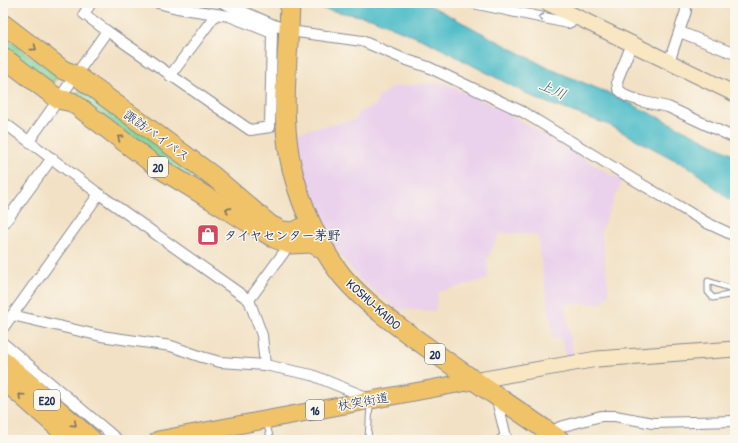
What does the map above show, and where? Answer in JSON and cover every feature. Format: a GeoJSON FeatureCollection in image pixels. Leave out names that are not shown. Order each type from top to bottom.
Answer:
{"type":"FeatureCollection","features":[{"type":"Feature","properties":{"kind":"highway","name":"KOSHU-KAIDO"},"geometry":{"type":"LineString","coordinates":[[290,3],[286,90],[287,139],[295,178],[311,224],[332,262],[343,277],[384,316],[473,381],[555,436]]}},
{"type":"Feature","properties":{"kind":"highway","name":"諏訪バイパス"},"geometry":{"type":"LineString","coordinates":[[3,24],[63,70],[76,75],[213,176],[270,225],[282,230],[293,232],[311,224]]}},
{"type":"Feature","properties":{"kind":"highway","name":"諏訪バイパス"},"geometry":{"type":"LineString","coordinates":[[3,57],[58,100],[72,102],[156,166],[254,226],[274,238],[290,244],[312,243],[326,251]]}},
{"type":"Feature","properties":{"kind":"highway","name":"E20"},"geometry":{"type":"LineString","coordinates":[[3,360],[92,440]]}},
{"type":"Feature","properties":{"kind":"highway","name":"E20"},"geometry":{"type":"LineString","coordinates":[[3,379],[72,440]]}},
{"type":"Feature","properties":{"kind":"main road","name":"杖突街道"},"geometry":{"type":"LineString","coordinates":[[158,440],[473,381]]}},
{"type":"Feature","properties":{"kind":"street"},"geometry":{"type":"LineString","coordinates":[[91,3],[84,14],[170,76],[250,130],[270,127],[272,33],[229,16],[177,8],[158,3]]}},
{"type":"Feature","properties":{"kind":"street"},"geometry":{"type":"LineString","coordinates":[[223,3],[288,28],[362,41],[404,59],[428,67],[523,112],[701,219],[735,236]]}},
{"type":"Feature","properties":{"kind":"street"},"geometry":{"type":"LineString","coordinates":[[473,3],[568,23],[579,18]]}},
{"type":"Feature","properties":{"kind":"street"},"geometry":{"type":"LineString","coordinates":[[669,62],[686,11],[685,3]]}},
{"type":"Feature","properties":{"kind":"street"},"geometry":{"type":"LineString","coordinates":[[556,5],[579,18],[735,94]]}},
{"type":"Feature","properties":{"kind":"street"},"geometry":{"type":"LineString","coordinates":[[170,76],[216,14]]}},
{"type":"Feature","properties":{"kind":"street"},"geometry":{"type":"LineString","coordinates":[[29,141],[107,31]]}},
{"type":"Feature","properties":{"kind":"street"},"geometry":{"type":"LineString","coordinates":[[680,32],[735,54]]}},
{"type":"Feature","properties":{"kind":"street"},"geometry":{"type":"LineString","coordinates":[[629,51],[617,81],[618,89],[626,96],[644,102],[668,107],[735,138]]}},
{"type":"Feature","properties":{"kind":"street"},"geometry":{"type":"LineString","coordinates":[[3,122],[99,194],[249,300],[262,335],[265,365]]}},
{"type":"Feature","properties":{"kind":"street"},"geometry":{"type":"LineString","coordinates":[[3,225],[52,158]]}},
{"type":"Feature","properties":{"kind":"street"},"geometry":{"type":"LineString","coordinates":[[3,328],[99,194]]}},
{"type":"Feature","properties":{"kind":"street"},"geometry":{"type":"LineString","coordinates":[[249,300],[290,244]]}},
{"type":"Feature","properties":{"kind":"street"},"geometry":{"type":"LineString","coordinates":[[12,315],[101,336],[171,346],[220,362],[265,365],[312,375],[370,400]]}},
{"type":"Feature","properties":{"kind":"street"},"geometry":{"type":"LineString","coordinates":[[3,343],[118,440]]}},
{"type":"Feature","properties":{"kind":"street"},"geometry":{"type":"LineString","coordinates":[[473,381],[597,359],[735,349]]}},
{"type":"Feature","properties":{"kind":"street"},"geometry":{"type":"LineString","coordinates":[[496,395],[506,437],[501,440]]}},
{"type":"Feature","properties":{"kind":"street"},"geometry":{"type":"LineString","coordinates":[[555,436],[560,427],[601,416],[615,416],[653,423],[735,421]]}},
{"type":"Feature","properties":{"kind":"lane"},"geometry":{"type":"LineString","coordinates":[[735,290],[708,281],[708,292],[713,298],[728,295],[735,298]]}},
{"type":"Feature","properties":{"kind":"lane"},"geometry":{"type":"LineString","coordinates":[[368,440],[370,400]]}},
{"type":"Feature","properties":{"kind":"lane"},"geometry":{"type":"LineString","coordinates":[[266,419],[271,440]]}},
{"type":"Feature","properties":{"kind":"shaded area"},"geometry":{"type":"Polygon","coordinates":[[[442,82],[502,110],[622,181],[601,230],[609,293],[602,303],[565,304],[573,355],[565,357],[561,338],[553,339],[537,235],[500,233],[487,259],[488,279],[438,292],[435,311],[398,309],[361,281],[335,248],[317,214],[307,186],[295,132],[356,120],[357,113],[375,106],[378,98],[392,87],[442,82]]]}},
{"type":"Feature","properties":{"kind":"green space"},"geometry":{"type":"Polygon","coordinates":[[[3,35],[58,76],[50,87],[3,52],[3,35]]]}},
{"type":"Feature","properties":{"kind":"green space"},"geometry":{"type":"Polygon","coordinates":[[[84,84],[255,219],[183,177],[76,95],[84,84]]]}},
{"type":"Feature","properties":{"kind":"water","name":"上川"},"geometry":{"type":"Polygon","coordinates":[[[290,3],[423,3],[435,8],[548,68],[613,95],[735,155],[735,204],[692,169],[609,125],[537,99],[430,43],[371,18],[290,3]]]}},
{"type":"Feature","properties":{"kind":"place","name":"タイヤセンター茅野"},"geometry":{"type":"Point","coordinates":[208,235]}}]}
